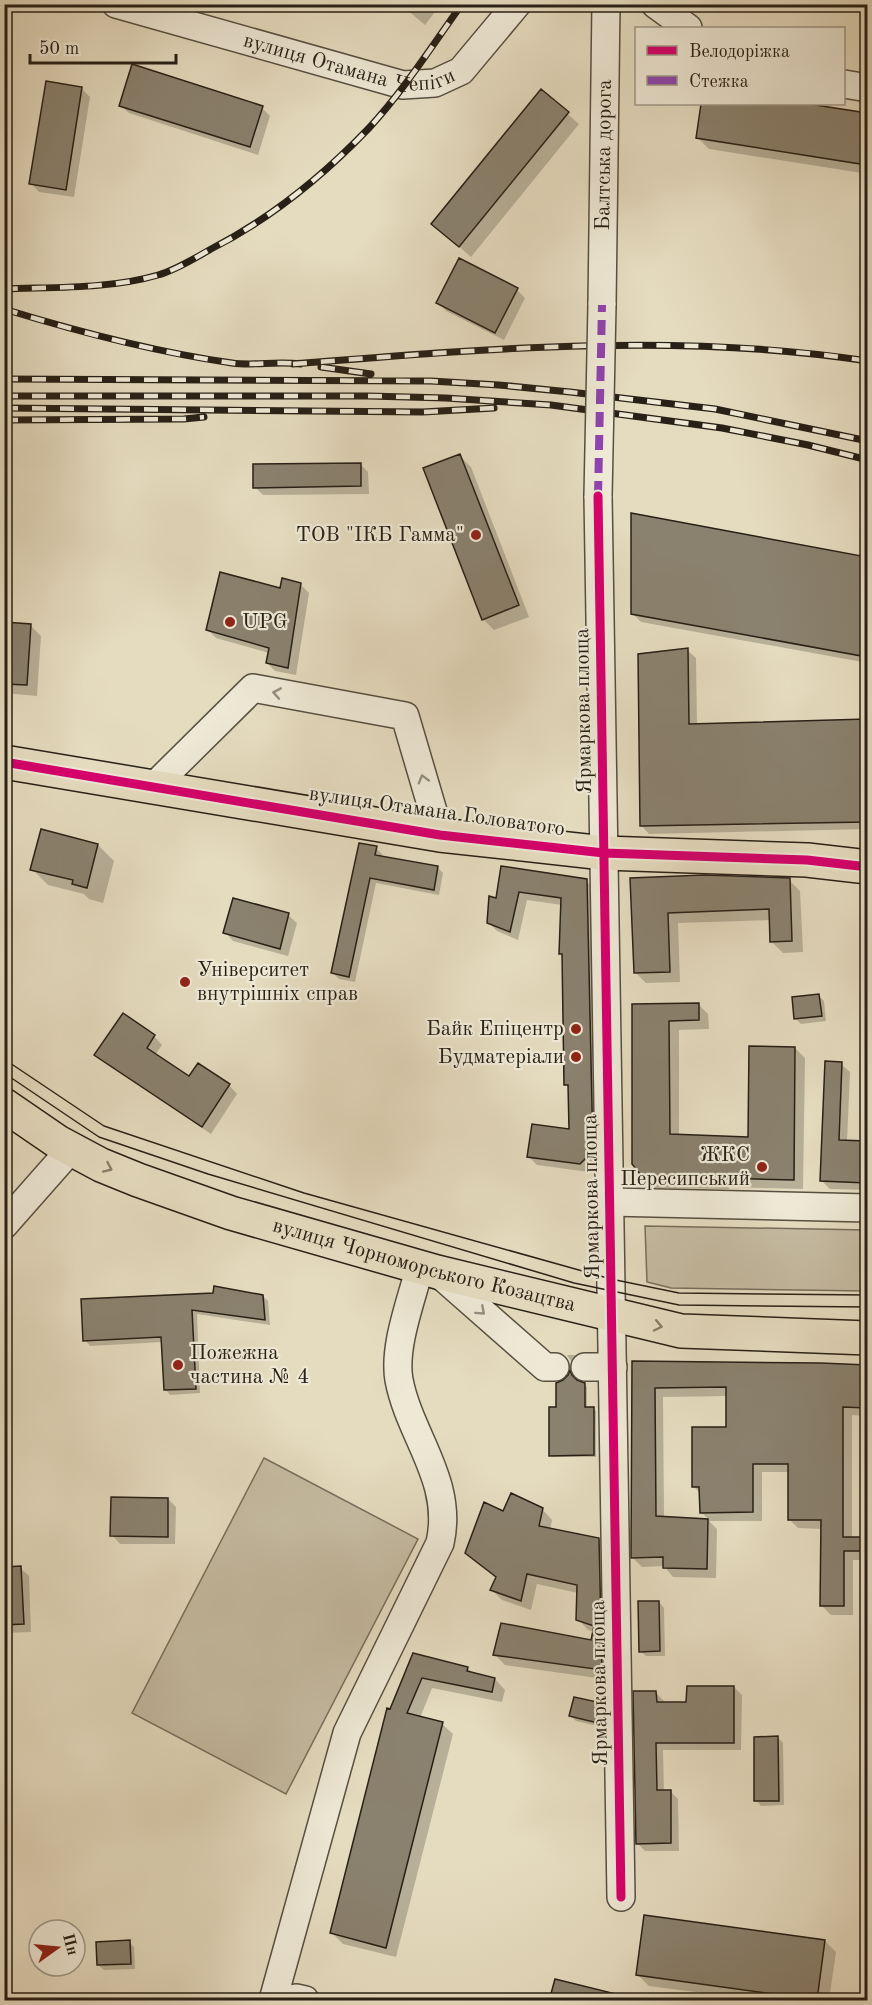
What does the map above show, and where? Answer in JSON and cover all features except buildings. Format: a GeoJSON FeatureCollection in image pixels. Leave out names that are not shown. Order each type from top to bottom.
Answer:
{"type":"FeatureCollection","features":[{"type":"Feature","properties":{"kind":"main road","name":"вулиця Отамана Головатого"},"geometry":{"type":"LineString","coordinates":[[4,762],[440,835],[604,853],[807,861],[867,867]]}},
{"type":"Feature","properties":{"kind":"main road","name":"вулиця Чорноморського Козацтва"},"geometry":{"type":"LineString","coordinates":[[4,1105],[58,1142],[101,1165],[138,1180],[231,1213],[429,1269],[688,1332],[867,1338]]}},
{"type":"Feature","properties":{"kind":"street","name":"вулиця Отамана Чепіги"},"geometry":{"type":"LineString","coordinates":[[116,5],[403,85],[435,83],[460,71],[517,4]]}},
{"type":"Feature","properties":{"kind":"street","name":"Балтська дорога"},"geometry":{"type":"LineString","coordinates":[[598,496],[606,4]]}},
{"type":"Feature","properties":{"kind":"street"},"geometry":{"type":"LineString","coordinates":[[656,4],[687,27]]}},
{"type":"Feature","properties":{"kind":"street"},"geometry":{"type":"LineString","coordinates":[[845,84],[867,88]]}},
{"type":"Feature","properties":{"kind":"street","name":"Ярмаркова площа"},"geometry":{"type":"LineString","coordinates":[[598,496],[621,1897]]}},
{"type":"Feature","properties":{"kind":"street"},"geometry":{"type":"LineString","coordinates":[[153,787],[253,688],[405,716],[440,835]]}},
{"type":"Feature","properties":{"kind":"street"},"geometry":{"type":"LineString","coordinates":[[4,1225],[71,1149]]}},
{"type":"Feature","properties":{"kind":"street"},"geometry":{"type":"LineString","coordinates":[[610,1202],[867,1208]]}},
{"type":"Feature","properties":{"kind":"street"},"geometry":{"type":"LineString","coordinates":[[273,2001],[347,1733],[440,1543],[444,1526],[440,1489],[404,1398],[399,1378],[402,1338],[429,1269],[545,1368],[555,1367]]}},
{"type":"Feature","properties":{"kind":"street"},"geometry":{"type":"LineString","coordinates":[[585,1367],[613,1367]]}},
{"type":"Feature","properties":{"kind":"street"},"geometry":{"type":"LineString","coordinates":[[284,2001],[296,1998],[305,2001]]}},
{"type":"Feature","properties":{"kind":"shaded area"},"geometry":{"type":"Polygon","coordinates":[[[645,1226],[867,1230],[867,1291],[671,1288],[647,1282],[645,1226]]]}},
{"type":"Feature","properties":{"kind":"shaded area"},"geometry":{"type":"Polygon","coordinates":[[[264,1458],[418,1539],[286,1794],[132,1713],[264,1458]]]}},
{"type":"Feature","properties":{"kind":"tram line"},"geometry":{"type":"LineString","coordinates":[[4,1059],[104,1126],[304,1193],[611,1279],[679,1293],[868,1295]]}},
{"type":"Feature","properties":{"kind":"tram line"},"geometry":{"type":"LineString","coordinates":[[4,1073],[99,1137],[208,1174],[574,1283],[679,1305],[868,1307]]}},
{"type":"Feature","properties":{"kind":"railway"},"geometry":{"type":"LineString","coordinates":[[4,289],[102,285],[140,280],[185,264],[254,224],[295,195],[369,128],[406,83],[462,4]]}},
{"type":"Feature","properties":{"kind":"railway"},"geometry":{"type":"LineString","coordinates":[[4,309],[89,333],[174,353],[240,364],[300,364]]}},
{"type":"Feature","properties":{"kind":"railway"},"geometry":{"type":"LineString","coordinates":[[293,364],[509,349],[653,345],[797,352],[868,361]]}},
{"type":"Feature","properties":{"kind":"railway"},"geometry":{"type":"LineString","coordinates":[[321,367],[371,374]]}},
{"type":"Feature","properties":{"kind":"railway"},"geometry":{"type":"LineString","coordinates":[[4,379],[431,381],[499,385],[715,409],[868,441]]}},
{"type":"Feature","properties":{"kind":"railway"},"geometry":{"type":"LineString","coordinates":[[4,396],[368,396],[446,398],[551,405],[722,428],[808,445],[868,460]]}},
{"type":"Feature","properties":{"kind":"railway"},"geometry":{"type":"LineString","coordinates":[[4,408],[423,412],[494,408]]}},
{"type":"Feature","properties":{"kind":"railway"},"geometry":{"type":"LineString","coordinates":[[4,420],[204,417]]}},
{"type":"Feature","properties":{"kind":"marked path"},"geometry":{"type":"LineString","coordinates":[[598,496],[602,305]]}},
{"type":"Feature","properties":{"kind":"cycle path"},"geometry":{"type":"LineString","coordinates":[[598,496],[621,1897]]}},
{"type":"Feature","properties":{"kind":"cycle path"},"geometry":{"type":"LineString","coordinates":[[4,762],[440,835],[604,853],[807,860],[868,867]]}},
{"type":"Feature","properties":{"kind":"place","name":"ТОВ \"ІКБ Гамма\""},"geometry":{"type":"Point","coordinates":[476,535]}},
{"type":"Feature","properties":{"kind":"place","name":"UPG"},"geometry":{"type":"Point","coordinates":[230,622]}},
{"type":"Feature","properties":{"kind":"place","name":"Університет внутрішніх справ"},"geometry":{"type":"Point","coordinates":[185,982]}},
{"type":"Feature","properties":{"kind":"place","name":"Байк Епіцентр"},"geometry":{"type":"Point","coordinates":[576,1029]}},
{"type":"Feature","properties":{"kind":"place","name":"Будматеріали"},"geometry":{"type":"Point","coordinates":[576,1057]}},
{"type":"Feature","properties":{"kind":"place","name":"ЖКС Пересипський"},"geometry":{"type":"Point","coordinates":[762,1167]}},
{"type":"Feature","properties":{"kind":"place","name":"Пожежна частина № 4"},"geometry":{"type":"Point","coordinates":[178,1365]}}]}
